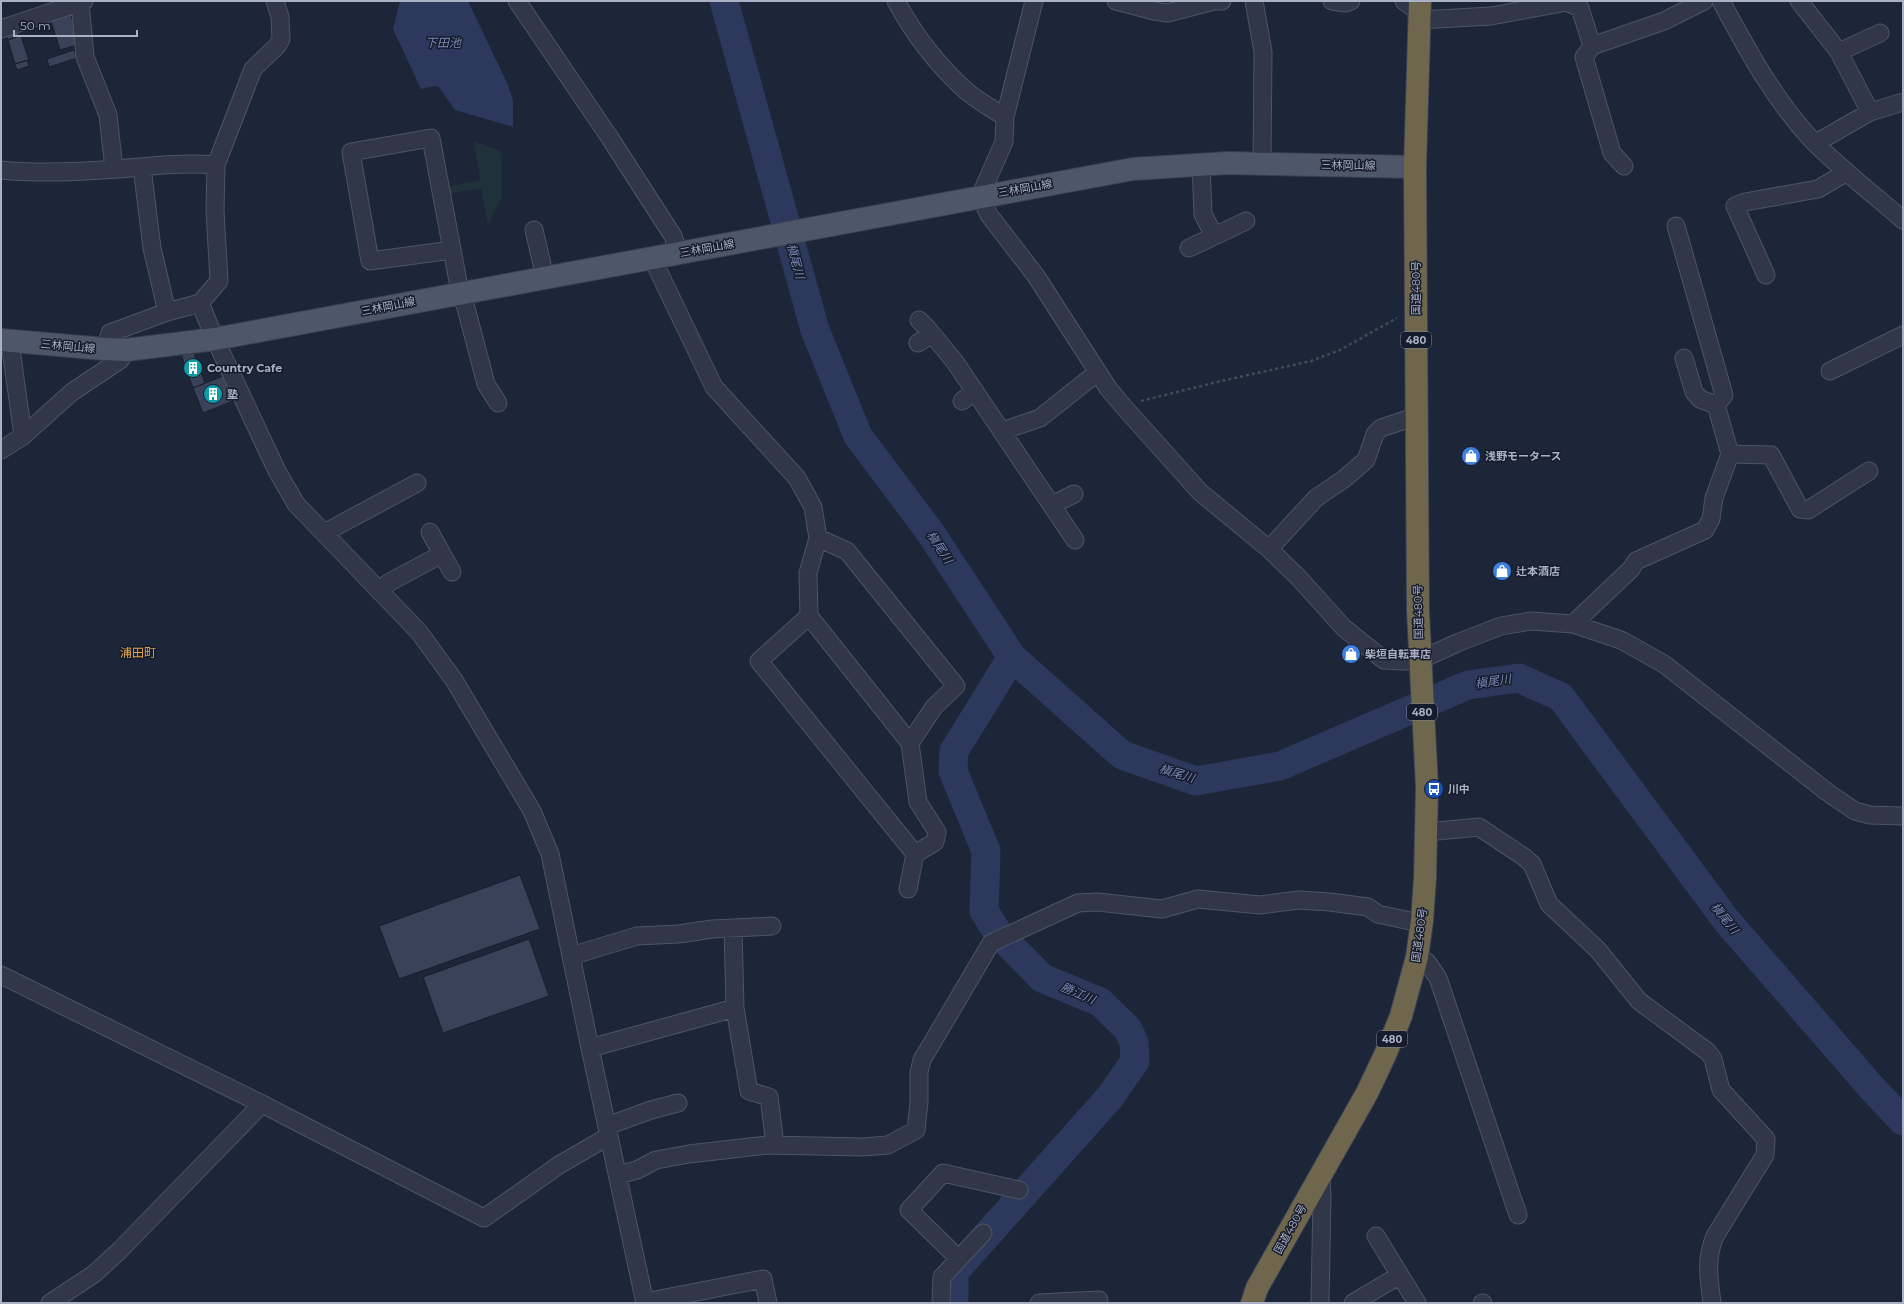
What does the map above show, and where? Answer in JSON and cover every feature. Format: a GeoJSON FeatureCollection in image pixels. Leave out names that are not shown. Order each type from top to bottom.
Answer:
{"type":"FeatureCollection","features":[{"type":"Feature","properties":{"kind":"highway","name":"国道480号"},"geometry":{"type":"LineString","coordinates":[[1252,1303],[1257,1288],[1367,1093],[1385,1055],[1401,1016],[1417,958],[1422,921],[1426,832],[1424,744],[1420,670],[1415,167],[1416,9]]}},
{"type":"Feature","properties":{"kind":"main road","name":"三林岡山線"},"geometry":{"type":"LineString","coordinates":[[6,341],[115,350],[215,339],[460,292],[1133,169],[1228,162],[1415,167]]}},
{"type":"Feature","properties":{"kind":"street"},"geometry":{"type":"LineString","coordinates":[[1,450],[23,436],[72,392],[120,360],[115,350],[110,333],[167,312],[200,303],[219,280],[215,211],[216,165],[253,69],[277,46],[281,39],[282,30],[280,17],[275,1]]}},
{"type":"Feature","properties":{"kind":"street"},"geometry":{"type":"LineString","coordinates":[[517,1],[610,138],[673,236],[679,253]]}},
{"type":"Feature","properties":{"kind":"street"},"geometry":{"type":"LineString","coordinates":[[896,1],[920,39],[940,64],[965,90],[1004,117]]}},
{"type":"Feature","properties":{"kind":"street"},"geometry":{"type":"LineString","coordinates":[[1034,1],[1004,117],[1004,142],[980,196],[989,215],[1036,276],[1108,388],[1123,406],[1200,492],[1269,549],[1298,577],[1344,628],[1384,660],[1403,661],[1420,670],[1456,643],[1500,626],[1531,621],[1572,624],[1621,640],[1664,664],[1827,792],[1856,811],[1870,815],[1903,816]]}},
{"type":"Feature","properties":{"kind":"street"},"geometry":{"type":"LineString","coordinates":[[1123,2],[1154,11],[1168,13],[1214,1],[1222,1]]}},
{"type":"Feature","properties":{"kind":"street"},"geometry":{"type":"LineString","coordinates":[[1241,1],[1262,1]]}},
{"type":"Feature","properties":{"kind":"street"},"geometry":{"type":"LineString","coordinates":[[1254,1],[1263,52],[1262,163]]}},
{"type":"Feature","properties":{"kind":"street"},"geometry":{"type":"LineString","coordinates":[[1332,1],[1345,3],[1351,1]]}},
{"type":"Feature","properties":{"kind":"street"},"geometry":{"type":"LineString","coordinates":[[1624,166],[1612,153],[1584,57],[1592,46],[1664,21],[1704,1]]}},
{"type":"Feature","properties":{"kind":"street"},"geometry":{"type":"LineString","coordinates":[[1721,1],[1755,64],[1783,104],[1816,143],[1903,220]]}},
{"type":"Feature","properties":{"kind":"street"},"geometry":{"type":"LineString","coordinates":[[1800,1],[1839,52],[1870,112]]}},
{"type":"Feature","properties":{"kind":"street"},"geometry":{"type":"LineString","coordinates":[[1,29],[81,2],[85,57],[108,115],[114,169]]}},
{"type":"Feature","properties":{"kind":"street"},"geometry":{"type":"LineString","coordinates":[[1416,9],[1491,16],[1567,2],[1580,8],[1592,46]]}},
{"type":"Feature","properties":{"kind":"street"},"geometry":{"type":"LineString","coordinates":[[1839,52],[1880,33]]}},
{"type":"Feature","properties":{"kind":"street"},"geometry":{"type":"LineString","coordinates":[[1816,143],[1870,112],[1903,102]]}},
{"type":"Feature","properties":{"kind":"street"},"geometry":{"type":"LineString","coordinates":[[452,250],[370,261],[351,152],[431,138],[460,292],[486,384],[488,397]]}},
{"type":"Feature","properties":{"kind":"street"},"geometry":{"type":"LineString","coordinates":[[1,170],[48,173],[202,163],[216,165]]}},
{"type":"Feature","properties":{"kind":"street"},"geometry":{"type":"LineString","coordinates":[[1201,164],[1203,214],[1214,236]]}},
{"type":"Feature","properties":{"kind":"street"},"geometry":{"type":"LineString","coordinates":[[142,167],[152,248],[167,312]]}},
{"type":"Feature","properties":{"kind":"street"},"geometry":{"type":"LineString","coordinates":[[1766,275],[1735,206],[1745,202],[1818,189],[1847,172]]}},
{"type":"Feature","properties":{"kind":"street"},"geometry":{"type":"LineString","coordinates":[[1189,248],[1246,221]]}},
{"type":"Feature","properties":{"kind":"street"},"geometry":{"type":"LineString","coordinates":[[1676,226],[1724,395],[1716,405]]}},
{"type":"Feature","properties":{"kind":"street"},"geometry":{"type":"LineString","coordinates":[[534,230],[545,277]]}},
{"type":"Feature","properties":{"kind":"street"},"geometry":{"type":"LineString","coordinates":[[652,258],[714,387],[797,478],[812,507],[818,538],[808,573],[809,616],[910,743],[918,802],[937,832],[936,842],[915,854],[908,889]]}},
{"type":"Feature","properties":{"kind":"street"},"geometry":{"type":"LineString","coordinates":[[200,303],[215,339],[277,472],[296,504],[418,632],[454,680],[532,811],[550,854],[645,1302],[763,1279],[768,1303]]}},
{"type":"Feature","properties":{"kind":"street"},"geometry":{"type":"LineString","coordinates":[[919,320],[925,338],[955,362],[968,396],[1002,431],[1075,540]]}},
{"type":"Feature","properties":{"kind":"street"},"geometry":{"type":"LineString","coordinates":[[1830,371],[1903,335]]}},
{"type":"Feature","properties":{"kind":"street"},"geometry":{"type":"LineString","coordinates":[[6,341],[23,436]]}},
{"type":"Feature","properties":{"kind":"street"},"geometry":{"type":"LineString","coordinates":[[1684,358],[1694,392],[1700,399],[1716,405]]}},
{"type":"Feature","properties":{"kind":"street"},"geometry":{"type":"LineString","coordinates":[[1002,431],[1040,418],[1089,379],[1099,374]]}},
{"type":"Feature","properties":{"kind":"street"},"geometry":{"type":"LineString","coordinates":[[1572,624],[1631,569],[1636,561],[1705,530],[1711,519],[1714,498],[1730,454],[1716,405]]}},
{"type":"Feature","properties":{"kind":"street"},"geometry":{"type":"LineString","coordinates":[[1269,549],[1316,498],[1366,460],[1375,434],[1381,428],[1417,416]]}},
{"type":"Feature","properties":{"kind":"street"},"geometry":{"type":"LineString","coordinates":[[1730,454],[1771,455],[1800,509],[1808,510],[1869,471]]}},
{"type":"Feature","properties":{"kind":"street"},"geometry":{"type":"LineString","coordinates":[[324,533],[417,484]]}},
{"type":"Feature","properties":{"kind":"street"},"geometry":{"type":"LineString","coordinates":[[1052,505],[1074,494]]}},
{"type":"Feature","properties":{"kind":"street"},"geometry":{"type":"LineString","coordinates":[[430,532],[452,572]]}},
{"type":"Feature","properties":{"kind":"street"},"geometry":{"type":"LineString","coordinates":[[818,538],[848,551],[956,686],[934,707],[910,743]]}},
{"type":"Feature","properties":{"kind":"street"},"geometry":{"type":"LineString","coordinates":[[380,592],[388,583],[442,554]]}},
{"type":"Feature","properties":{"kind":"street"},"geometry":{"type":"LineString","coordinates":[[809,616],[759,661],[915,854]]}},
{"type":"Feature","properties":{"kind":"street"},"geometry":{"type":"LineString","coordinates":[[1426,832],[1479,827],[1532,864],[1549,904],[1598,950],[1639,1001],[1708,1052],[1713,1059],[1721,1090],[1766,1139],[1765,1155],[1715,1236],[1710,1250],[1708,1264],[1712,1303]]}},
{"type":"Feature","properties":{"kind":"street"},"geometry":{"type":"LineString","coordinates":[[618,1175],[637,1170],[656,1160],[689,1154],[776,1145],[863,1147],[888,1145],[916,1130],[920,1102],[919,1072],[922,1060],[990,943],[1078,903],[1098,902],[1162,909],[1198,899],[1260,905],[1298,900],[1368,906],[1378,914],[1410,921],[1422,921]]}},
{"type":"Feature","properties":{"kind":"street"},"geometry":{"type":"LineString","coordinates":[[571,956],[637,936],[772,926]]}},
{"type":"Feature","properties":{"kind":"street"},"geometry":{"type":"LineString","coordinates":[[733,928],[735,1008],[749,1091],[768,1097],[776,1145]]}},
{"type":"Feature","properties":{"kind":"street"},"geometry":{"type":"LineString","coordinates":[[1417,958],[1427,962],[1438,978],[1518,1215]]}},
{"type":"Feature","properties":{"kind":"street"},"geometry":{"type":"LineString","coordinates":[[1,975],[262,1104],[484,1218],[608,1131],[651,1110],[678,1103]]}},
{"type":"Feature","properties":{"kind":"street"},"geometry":{"type":"LineString","coordinates":[[590,1048],[735,1008]]}},
{"type":"Feature","properties":{"kind":"street"},"geometry":{"type":"LineString","coordinates":[[50,1303],[94,1274],[119,1251],[262,1104]]}},
{"type":"Feature","properties":{"kind":"street"},"geometry":{"type":"LineString","coordinates":[[959,1259],[909,1210],[943,1173],[1019,1190]]}},
{"type":"Feature","properties":{"kind":"street"},"geometry":{"type":"LineString","coordinates":[[1320,1303],[1321,1174]]}},
{"type":"Feature","properties":{"kind":"street"},"geometry":{"type":"LineString","coordinates":[[941,1303],[942,1277],[983,1233]]}},
{"type":"Feature","properties":{"kind":"street"},"geometry":{"type":"LineString","coordinates":[[1376,1236],[1417,1303]]}},
{"type":"Feature","properties":{"kind":"street"},"geometry":{"type":"LineString","coordinates":[[1353,1303],[1400,1275]]}},
{"type":"Feature","properties":{"kind":"street"},"geometry":{"type":"LineString","coordinates":[[1039,1303],[1099,1300]]}},
{"type":"Feature","properties":{"kind":"path"},"geometry":{"type":"LineString","coordinates":[[1123,406],[1217,382],[1311,361],[1340,350],[1416,307]]}},
{"type":"Feature","properties":{"kind":"shaded area"},"geometry":{"type":"Polygon","coordinates":[[[474,141],[501,151],[502,196],[488,225],[481,188],[448,194],[447,187],[480,180],[474,141]]]}},
{"type":"Feature","properties":{"kind":"water","name":"下田池"},"geometry":{"type":"Polygon","coordinates":[[[400,1],[468,1],[508,85],[513,100],[513,127],[455,110],[439,87],[434,86],[421,89],[393,29],[400,1]]]}},
{"type":"Feature","properties":{"kind":"building"},"geometry":{"type":"Polygon","coordinates":[[[70,12],[80,44],[60,50],[50,18],[70,12]]]}},
{"type":"Feature","properties":{"kind":"building"},"geometry":{"type":"Polygon","coordinates":[[[16,28],[19,36],[8,40],[5,32],[16,28]]]}},
{"type":"Feature","properties":{"kind":"building"},"geometry":{"type":"Polygon","coordinates":[[[21,36],[29,60],[15,64],[8,40],[21,36]]]}},
{"type":"Feature","properties":{"kind":"building"},"geometry":{"type":"Polygon","coordinates":[[[74,50],[77,58],[49,67],[47,59],[74,50]]]}},
{"type":"Feature","properties":{"kind":"building"},"geometry":{"type":"Polygon","coordinates":[[[27,60],[29,66],[17,70],[15,64],[27,60]]]}},
{"type":"Feature","properties":{"kind":"building","name":"Country Cafe"},"geometry":{"type":"Polygon","coordinates":[[[194,353],[205,383],[193,388],[181,354],[194,353]]]}},
{"type":"Feature","properties":{"kind":"building","name":"塾"},"geometry":{"type":"Polygon","coordinates":[[[223,376],[233,401],[203,413],[193,388],[223,376]]]}},
{"type":"Feature","properties":{"kind":"building"},"geometry":{"type":"Polygon","coordinates":[[[520,875],[540,929],[399,979],[379,926],[520,875]]]}},
{"type":"Feature","properties":{"kind":"building"},"geometry":{"type":"Polygon","coordinates":[[[529,939],[549,996],[443,1033],[423,977],[529,939]]]}},
{"type":"Feature","properties":{"kind":"waterway","name":"槇尾川"},"geometry":{"type":"LineString","coordinates":[[724,1],[815,330],[858,436],[930,532],[1012,657],[1122,755],[1196,781],[1280,766],[1468,685],[1519,678],[1561,697],[1726,920],[1871,1087],[1903,1121]]}},
{"type":"Feature","properties":{"kind":"waterway","name":"勝江川"},"geometry":{"type":"LineString","coordinates":[[954,1303],[954,1272],[1110,1097],[1135,1061],[1134,1043],[1128,1029],[1100,1002],[1042,978],[998,933],[984,911],[986,851],[953,771],[954,751],[1012,657]]}},
{"type":"Feature","properties":{"kind":"place","name":"Country Cafe"},"geometry":{"type":"Point","coordinates":[193,368]}},
{"type":"Feature","properties":{"kind":"place","name":"塾"},"geometry":{"type":"Point","coordinates":[213,394]}},
{"type":"Feature","properties":{"kind":"place","name":"浅野モータース"},"geometry":{"type":"Point","coordinates":[1471,456]}},
{"type":"Feature","properties":{"kind":"place","name":"辻本酒店"},"geometry":{"type":"Point","coordinates":[1502,571]}},
{"type":"Feature","properties":{"kind":"place","name":"柴垣自転車店"},"geometry":{"type":"Point","coordinates":[1351,654]}},
{"type":"Feature","properties":{"kind":"place","name":"川中"},"geometry":{"type":"Point","coordinates":[1434,789]}},
{"type":"Feature","properties":{"kind":"district","name":"浦田町"},"geometry":{"type":"Point","coordinates":[138,652]}}]}
